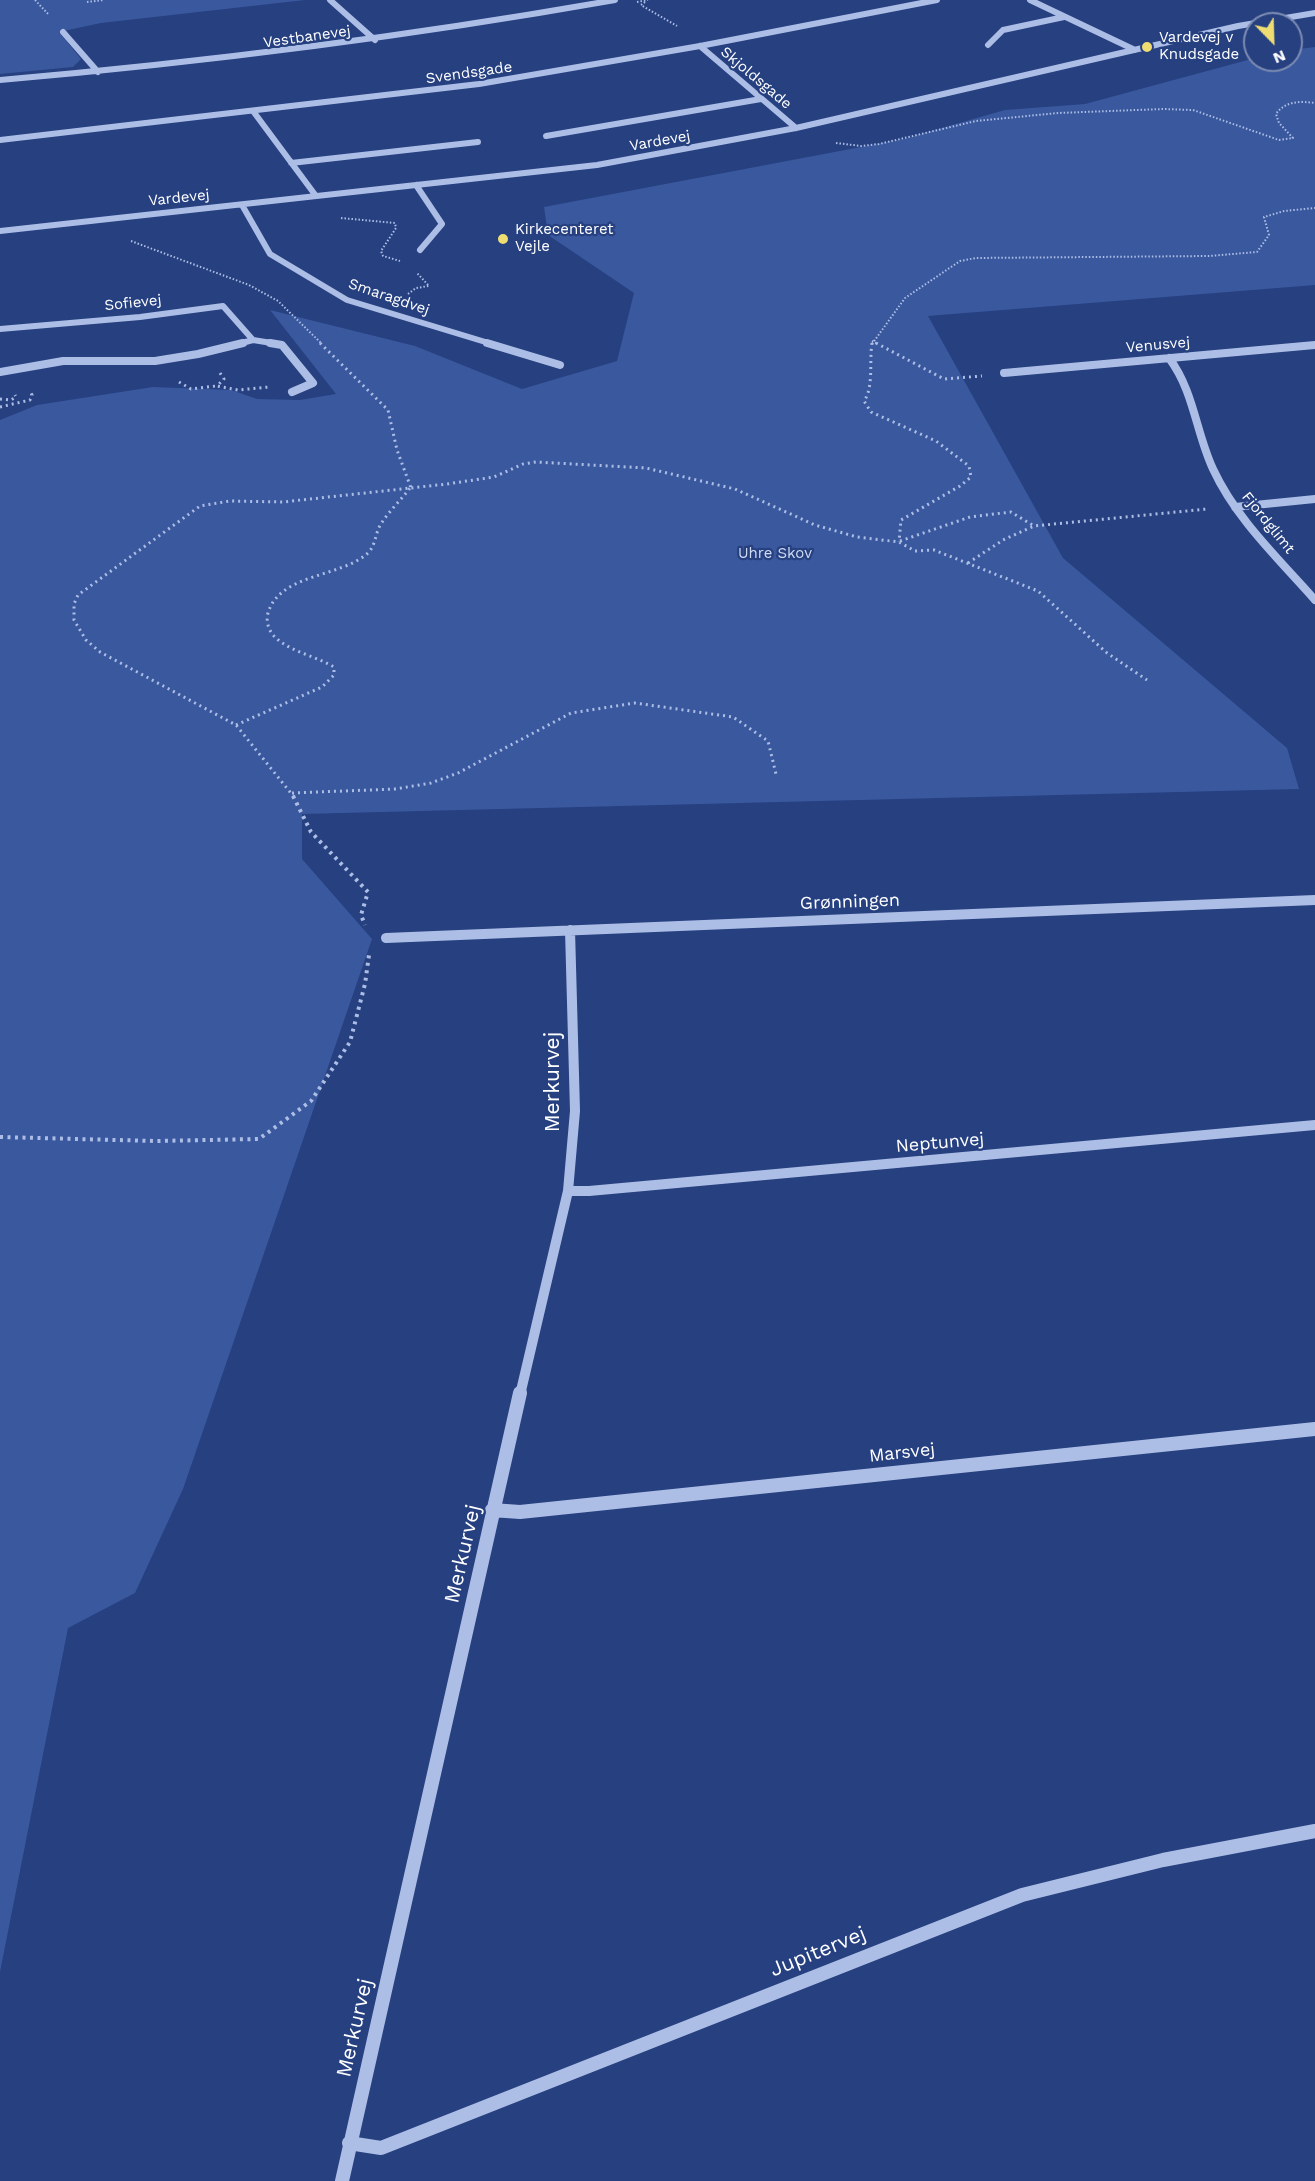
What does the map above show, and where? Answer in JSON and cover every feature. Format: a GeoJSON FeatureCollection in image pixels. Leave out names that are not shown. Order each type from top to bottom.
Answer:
{"type":"FeatureCollection","features":[{"type":"Feature","properties":{"kind":"street"},"geometry":{"type":"LineString","coordinates":[[330,0],[375,40]]}},
{"type":"Feature","properties":{"kind":"street","name":"Vestbanevej"},"geometry":{"type":"LineString","coordinates":[[0,80],[238,58],[375,40],[615,0]]}},
{"type":"Feature","properties":{"kind":"street","name":"Svendsgade"},"geometry":{"type":"LineString","coordinates":[[0,140],[479,84],[699,46],[937,0]]}},
{"type":"Feature","properties":{"kind":"street"},"geometry":{"type":"LineString","coordinates":[[1030,0],[1135,50]]}},
{"type":"Feature","properties":{"kind":"street","name":"Vardevej"},"geometry":{"type":"LineString","coordinates":[[0,231],[597,165],[796,128],[1238,26],[1315,13]]}},
{"type":"Feature","properties":{"kind":"street"},"geometry":{"type":"LineString","coordinates":[[988,45],[1004,30],[1065,16]]}},
{"type":"Feature","properties":{"kind":"street"},"geometry":{"type":"LineString","coordinates":[[63,32],[98,72]]}},
{"type":"Feature","properties":{"kind":"street","name":"Skjoldsgade"},"geometry":{"type":"LineString","coordinates":[[699,46],[796,128]]}},
{"type":"Feature","properties":{"kind":"street"},"geometry":{"type":"LineString","coordinates":[[546,136],[761,99]]}},
{"type":"Feature","properties":{"kind":"street"},"geometry":{"type":"LineString","coordinates":[[253,111],[316,196]]}},
{"type":"Feature","properties":{"kind":"street"},"geometry":{"type":"LineString","coordinates":[[291,163],[478,142]]}},
{"type":"Feature","properties":{"kind":"street"},"geometry":{"type":"LineString","coordinates":[[416,185],[442,224],[420,250]]}},
{"type":"Feature","properties":{"kind":"street","name":"Smaragdvej"},"geometry":{"type":"LineString","coordinates":[[242,205],[270,254],[347,300],[560,365]]}},
{"type":"Feature","properties":{"kind":"street","name":"Sofievej"},"geometry":{"type":"LineString","coordinates":[[0,328],[140,317],[223,306],[254,340]]}},
{"type":"Feature","properties":{"kind":"street"},"geometry":{"type":"LineString","coordinates":[[0,372],[40,363],[74,360],[137,362],[170,360],[205,354],[254,340],[282,345],[313,383],[292,392]]}},
{"type":"Feature","properties":{"kind":"street","name":"Venusvej"},"geometry":{"type":"LineString","coordinates":[[1004,373],[1315,345]]}},
{"type":"Feature","properties":{"kind":"street","name":"Fjordglimt"},"geometry":{"type":"LineString","coordinates":[[1169,358],[1174,363],[1185,387],[1213,469],[1235,507],[1315,600]]}},
{"type":"Feature","properties":{"kind":"street"},"geometry":{"type":"LineString","coordinates":[[1235,507],[1315,499]]}},
{"type":"Feature","properties":{"kind":"street","name":"Grønningen"},"geometry":{"type":"LineString","coordinates":[[386,938],[1315,900]]}},
{"type":"Feature","properties":{"kind":"street","name":"Merkurvej"},"geometry":{"type":"LineString","coordinates":[[342,2181],[492,1510],[568,1191],[575,1111],[570,930]]}},
{"type":"Feature","properties":{"kind":"street","name":"Neptunvej"},"geometry":{"type":"LineString","coordinates":[[568,1191],[589,1191],[1315,1125]]}},
{"type":"Feature","properties":{"kind":"street","name":"Marsvej"},"geometry":{"type":"LineString","coordinates":[[492,1510],[520,1512],[1315,1429]]}},
{"type":"Feature","properties":{"kind":"street","name":"Jupitervej"},"geometry":{"type":"LineString","coordinates":[[349,2144],[381,2148],[1022,1894],[1163,1860],[1315,1831]]}},
{"type":"Feature","properties":{"kind":"path"},"geometry":{"type":"LineString","coordinates":[[87,2],[104,0]]}},
{"type":"Feature","properties":{"kind":"path"},"geometry":{"type":"LineString","coordinates":[[647,0],[641,5],[661,15]]}},
{"type":"Feature","properties":{"kind":"path"},"geometry":{"type":"LineString","coordinates":[[913,136],[976,121],[1058,113],[1162,109],[1193,110],[1242,125],[1279,140],[1289,140],[1293,138],[1279,123],[1276,114],[1280,107],[1286,104],[1315,103]]}},
{"type":"Feature","properties":{"kind":"path"},"geometry":{"type":"LineString","coordinates":[[316,196],[321,210],[334,216],[387,221],[395,224],[396,228],[381,251],[383,256],[401,261]]}},
{"type":"Feature","properties":{"kind":"path"},"geometry":{"type":"LineString","coordinates":[[899,542],[901,520],[960,486],[971,477],[969,466],[936,441],[871,412],[864,401],[871,391],[869,364],[872,341],[905,298],[960,261],[994,257],[1209,256],[1257,252],[1269,238],[1270,230],[1264,217],[1284,211],[1315,208]]}},
{"type":"Feature","properties":{"kind":"path"},"geometry":{"type":"LineString","coordinates":[[383,311],[416,288],[429,286],[413,267]]}},
{"type":"Feature","properties":{"kind":"path"},"geometry":{"type":"LineString","coordinates":[[872,341],[944,379],[957,378]]}},
{"type":"Feature","properties":{"kind":"path"},"geometry":{"type":"LineString","coordinates":[[205,354],[224,379],[217,386],[238,390],[265,386],[292,392]]}},
{"type":"Feature","properties":{"kind":"path"},"geometry":{"type":"LineString","coordinates":[[0,407],[30,400],[32,395],[26,386]]}},
{"type":"Feature","properties":{"kind":"path"},"geometry":{"type":"LineString","coordinates":[[0,399],[7,401]]}},
{"type":"Feature","properties":{"kind":"path"},"geometry":{"type":"LineString","coordinates":[[368,931],[361,915],[368,892],[310,832],[292,793],[236,724],[100,652],[83,639],[74,624],[71,607],[78,595],[200,506],[230,501],[283,502],[455,483],[494,477],[523,464],[536,462],[646,468],[735,489],[815,525],[857,537],[899,542],[915,550],[934,550],[1038,591],[1107,653],[1147,680]]}},
{"type":"Feature","properties":{"kind":"path"},"geometry":{"type":"LineString","coordinates":[[236,724],[322,687],[334,675],[334,667],[318,657],[275,638],[267,623],[268,608],[276,597],[288,589],[369,553],[375,543],[379,525],[411,488]]}},
{"type":"Feature","properties":{"kind":"path"},"geometry":{"type":"LineString","coordinates":[[968,563],[1003,540],[1034,526],[1235,507]]}},
{"type":"Feature","properties":{"kind":"path"},"geometry":{"type":"LineString","coordinates":[[899,542],[970,517],[1011,512],[1034,526]]}},
{"type":"Feature","properties":{"kind":"path"},"geometry":{"type":"LineString","coordinates":[[292,793],[395,789],[431,783],[458,773],[571,713],[634,703],[733,717],[768,741],[776,774]]}},
{"type":"Feature","properties":{"kind":"path"},"geometry":{"type":"LineString","coordinates":[[0,1137],[155,1141],[259,1139],[311,1101],[350,1042],[365,984],[370,950]]}},
{"type":"Feature","properties":{"kind":"green space"},"geometry":{"type":"Polygon","coordinates":[[[0,0],[305,0],[101,23],[59,32],[81,59],[73,67],[0,74],[0,0]]]}},
{"type":"Feature","properties":{"kind":"green space","name":"Uhre Skov"},"geometry":{"type":"Polygon","coordinates":[[[1315,47],[1315,285],[928,316],[1063,558],[1287,748],[1299,789],[302,814],[302,859],[372,939],[183,1489],[135,1593],[68,1628],[0,1972],[0,420],[37,405],[153,387],[231,390],[257,399],[300,400],[336,394],[270,310],[415,346],[522,389],[617,361],[634,293],[548,235],[544,207],[903,139],[1005,110],[1085,104],[1243,61],[1243,72],[1303,72],[1303,48],[1315,47]]]}},
{"type":"Feature","properties":{"kind":"place","name":"Vardevej v Knudsgade"},"geometry":{"type":"Point","coordinates":[1147,47]}},
{"type":"Feature","properties":{"kind":"place","name":"Kirkecenteret Vejle"},"geometry":{"type":"Point","coordinates":[503,239]}}]}
